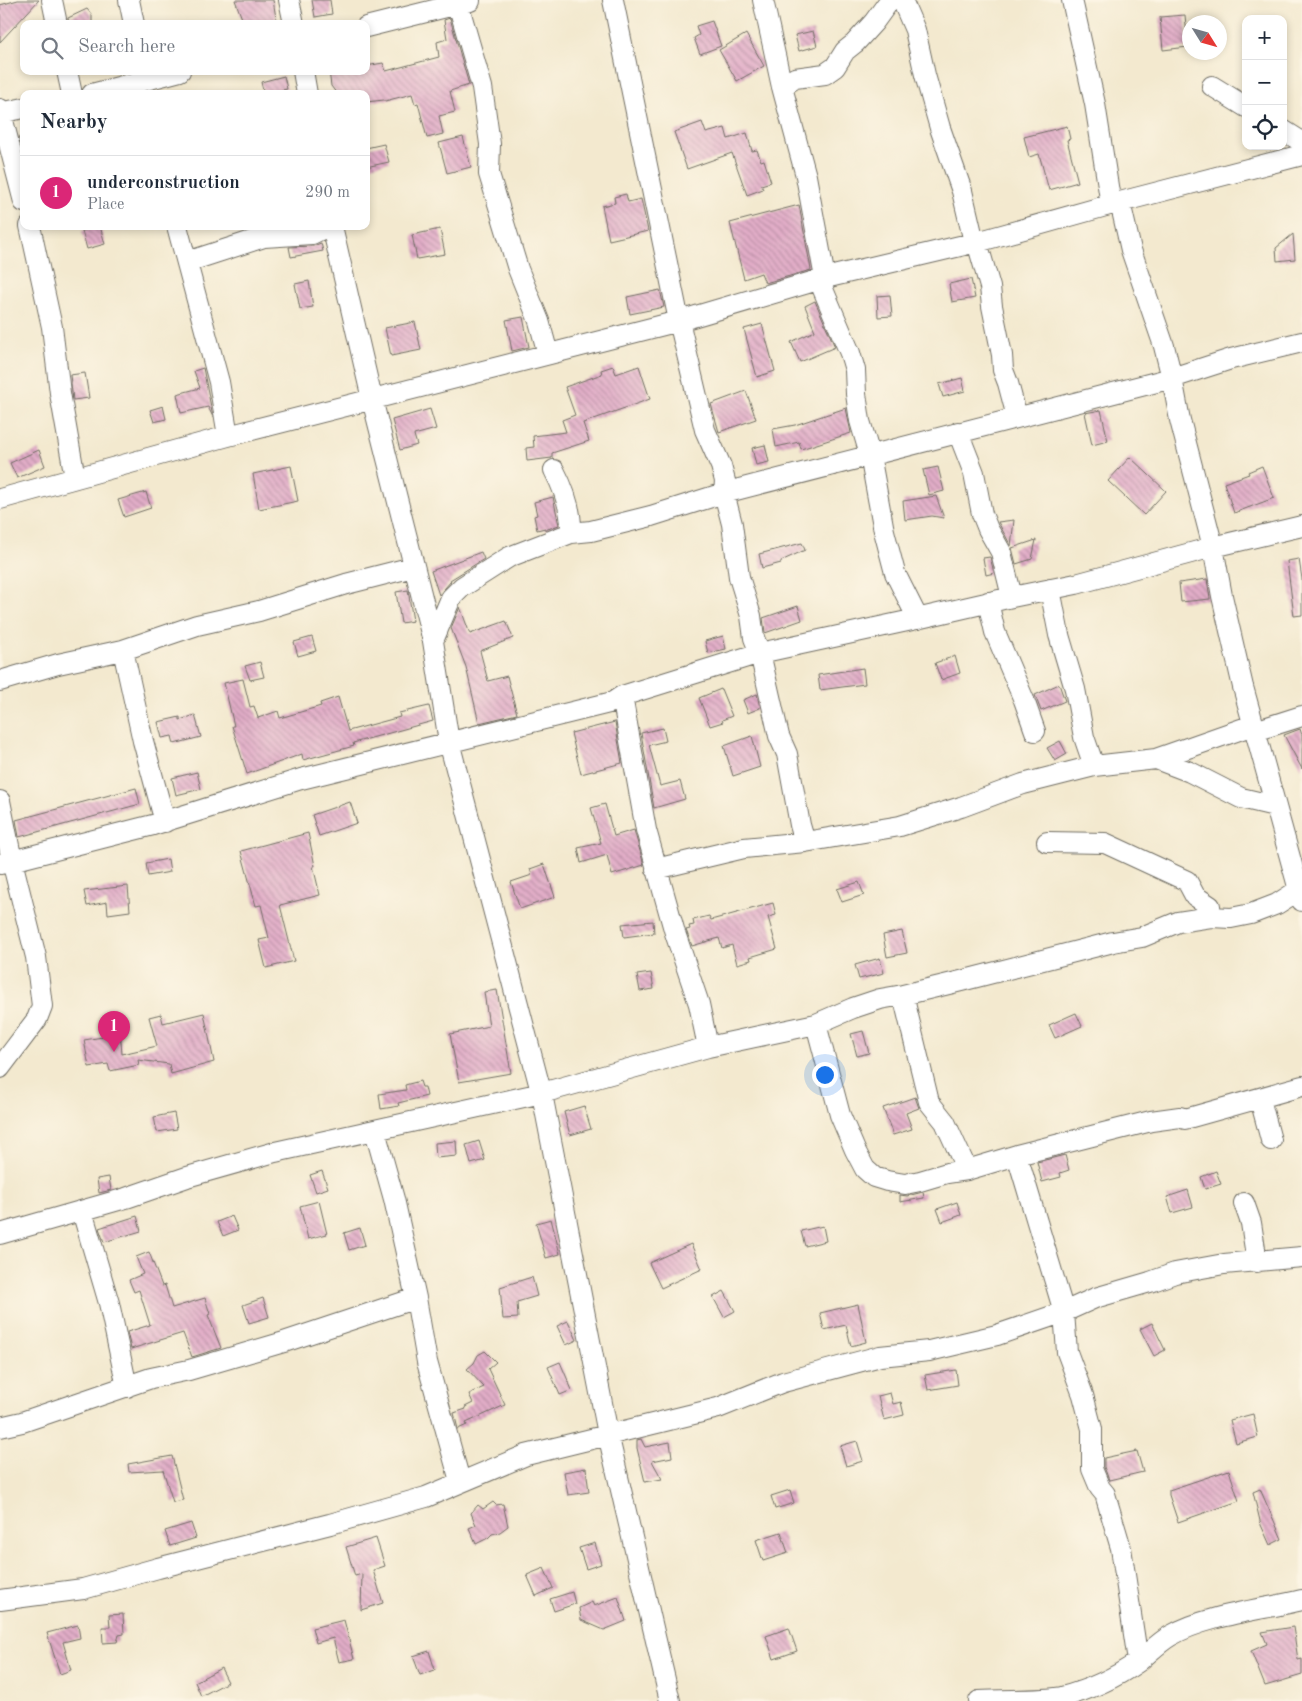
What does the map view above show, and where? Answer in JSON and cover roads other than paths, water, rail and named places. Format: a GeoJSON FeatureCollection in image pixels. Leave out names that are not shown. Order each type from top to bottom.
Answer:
{"type":"FeatureCollection","features":[{"type":"Feature","properties":{"kind":"street"},"geometry":{"type":"LineString","coordinates":[[52,0],[56,20]]}},
{"type":"Feature","properties":{"kind":"street"},"geometry":{"type":"LineString","coordinates":[[129,0],[133,20]]}},
{"type":"Feature","properties":{"kind":"street"},"geometry":{"type":"LineString","coordinates":[[289,0],[293,20]]}},
{"type":"Feature","properties":{"kind":"street"},"geometry":{"type":"LineString","coordinates":[[613,0],[679,321],[705,430],[721,466],[725,481],[724,493],[732,524],[739,577],[751,616],[754,638],[760,652],[779,736],[787,754],[805,842]]}},
{"type":"Feature","properties":{"kind":"street"},"geometry":{"type":"LineString","coordinates":[[763,0],[782,86],[806,176],[822,279],[855,370],[859,412],[870,455],[884,531],[895,573],[918,619]]}},
{"type":"Feature","properties":{"kind":"street"},"geometry":{"type":"LineString","coordinates":[[782,86],[795,78],[825,74],[835,67],[846,51],[855,44],[874,22],[890,0]]}},
{"type":"Feature","properties":{"kind":"street"},"geometry":{"type":"LineString","coordinates":[[902,0],[915,30],[940,128],[962,191],[975,242],[990,287],[1003,370],[1017,417]]}},
{"type":"Feature","properties":{"kind":"street"},"geometry":{"type":"LineString","coordinates":[[0,1234],[266,1155],[542,1093],[708,1047],[816,1024],[880,999],[903,995],[1113,942],[1142,937],[1178,922],[1211,917],[1231,918],[1251,914],[1301,893],[1243,688],[1224,606],[1213,547],[1180,420],[1164,346],[1115,204],[1072,0]]}},
{"type":"Feature","properties":{"kind":"street"},"geometry":{"type":"LineString","coordinates":[[370,26],[462,2],[482,86],[490,144],[489,174],[518,269],[540,321],[548,354]]}},
{"type":"Feature","properties":{"kind":"street"},"geometry":{"type":"LineString","coordinates":[[68,75],[71,90]]}},
{"type":"Feature","properties":{"kind":"street"},"geometry":{"type":"LineString","coordinates":[[109,90],[166,75]]}},
{"type":"Feature","properties":{"kind":"street"},"geometry":{"type":"LineString","coordinates":[[304,75],[306,90]]}},
{"type":"Feature","properties":{"kind":"street"},"geometry":{"type":"LineString","coordinates":[[1212,86],[1243,105]]}},
{"type":"Feature","properties":{"kind":"street"},"geometry":{"type":"LineString","coordinates":[[20,108],[0,111],[20,187]]}},
{"type":"Feature","properties":{"kind":"street"},"geometry":{"type":"LineString","coordinates":[[1287,133],[1302,142]]}},
{"type":"Feature","properties":{"kind":"street"},"geometry":{"type":"LineString","coordinates":[[0,499],[228,436],[679,321],[822,279],[975,242],[1302,154]]}},
{"type":"Feature","properties":{"kind":"street"},"geometry":{"type":"LineString","coordinates":[[31,230],[52,327],[64,417],[75,478]]}},
{"type":"Feature","properties":{"kind":"street"},"geometry":{"type":"LineString","coordinates":[[178,230],[219,382],[228,436]]}},
{"type":"Feature","properties":{"kind":"street"},"geometry":{"type":"LineString","coordinates":[[186,262],[264,237],[312,234],[320,230]]}},
{"type":"Feature","properties":{"kind":"street"},"geometry":{"type":"LineString","coordinates":[[333,230],[372,399],[433,641],[449,742],[542,1093],[608,1434],[670,1701]]}},
{"type":"Feature","properties":{"kind":"street"},"geometry":{"type":"LineString","coordinates":[[433,641],[452,598],[462,587],[509,557],[571,534],[651,516],[724,493],[1172,378],[1231,359],[1302,342]]}},
{"type":"Feature","properties":{"kind":"street"},"geometry":{"type":"LineString","coordinates":[[958,432],[974,473],[982,514],[1001,552],[1012,597]]}},
{"type":"Feature","properties":{"kind":"street"},"geometry":{"type":"LineString","coordinates":[[554,470],[567,504],[572,523],[571,534]]}},
{"type":"Feature","properties":{"kind":"street"},"geometry":{"type":"LineString","coordinates":[[6,863],[165,822],[301,779],[613,702],[622,696],[760,652],[1050,589],[1302,526]]}},
{"type":"Feature","properties":{"kind":"street"},"geometry":{"type":"LineString","coordinates":[[0,681],[58,664],[123,650],[197,625],[259,611],[346,584],[413,567]]}},
{"type":"Feature","properties":{"kind":"street"},"geometry":{"type":"LineString","coordinates":[[1050,589],[1059,635],[1074,689],[1084,737],[1094,766]]}},
{"type":"Feature","properties":{"kind":"street"},"geometry":{"type":"LineString","coordinates":[[988,602],[996,632],[1035,731]]}},
{"type":"Feature","properties":{"kind":"street"},"geometry":{"type":"LineString","coordinates":[[123,650],[143,741],[165,822]]}},
{"type":"Feature","properties":{"kind":"street"},"geometry":{"type":"LineString","coordinates":[[622,696],[646,830],[675,933],[699,1004],[708,1047]]}},
{"type":"Feature","properties":{"kind":"street"},"geometry":{"type":"LineString","coordinates":[[656,870],[744,848],[805,842],[900,826],[934,816],[1023,784],[1094,766],[1156,760],[1254,728],[1302,716]]}},
{"type":"Feature","properties":{"kind":"street"},"geometry":{"type":"LineString","coordinates":[[1156,760],[1190,772],[1241,798],[1276,806]]}},
{"type":"Feature","properties":{"kind":"street"},"geometry":{"type":"LineString","coordinates":[[0,801],[6,863],[36,957],[42,1006],[37,1019],[1,1065]]}},
{"type":"Feature","properties":{"kind":"street"},"geometry":{"type":"LineString","coordinates":[[1048,842],[1105,843],[1188,881],[1195,896],[1210,906],[1211,917]]}},
{"type":"Feature","properties":{"kind":"street"},"geometry":{"type":"LineString","coordinates":[[903,995],[929,1102],[946,1122],[967,1170]]}},
{"type":"Feature","properties":{"kind":"street"},"geometry":{"type":"LineString","coordinates":[[816,1024],[840,1115],[865,1169],[874,1177],[887,1182],[905,1184],[967,1170],[1017,1155],[1151,1122],[1180,1117],[1185,1119],[1302,1086]]}},
{"type":"Feature","properties":{"kind":"street"},"geometry":{"type":"LineString","coordinates":[[1260,1099],[1271,1140]]}},
{"type":"Feature","properties":{"kind":"street"},"geometry":{"type":"LineString","coordinates":[[375,1131],[394,1199],[416,1298],[427,1362],[460,1481]]}},
{"type":"Feature","properties":{"kind":"street"},"geometry":{"type":"LineString","coordinates":[[1017,1155],[1064,1312],[1067,1352],[1083,1395],[1092,1429],[1092,1470],[1100,1488],[1105,1494],[1120,1548],[1138,1661]]}},
{"type":"Feature","properties":{"kind":"street"},"geometry":{"type":"LineString","coordinates":[[1244,1203],[1251,1223],[1257,1262]]}},
{"type":"Feature","properties":{"kind":"street"},"geometry":{"type":"LineString","coordinates":[[82,1211],[110,1303],[127,1387]]}},
{"type":"Feature","properties":{"kind":"street"},"geometry":{"type":"LineString","coordinates":[[0,1600],[83,1589],[330,1524],[426,1496],[526,1454],[718,1408],[783,1382],[880,1356],[929,1351],[997,1335],[1064,1312],[1095,1298],[1175,1273],[1224,1264],[1302,1257]]}},
{"type":"Feature","properties":{"kind":"street"},"geometry":{"type":"LineString","coordinates":[[0,1427],[22,1422],[169,1373],[189,1370],[284,1342],[416,1298]]}},
{"type":"Feature","properties":{"kind":"street"},"geometry":{"type":"LineString","coordinates":[[979,1701],[1060,1698],[1092,1688],[1138,1661],[1171,1635],[1224,1617],[1302,1600]]}},
{"type":"Feature","properties":{"kind":"place","name":"underconstruction"},"geometry":{"type":"Point","coordinates":[114,1052]}}]}
